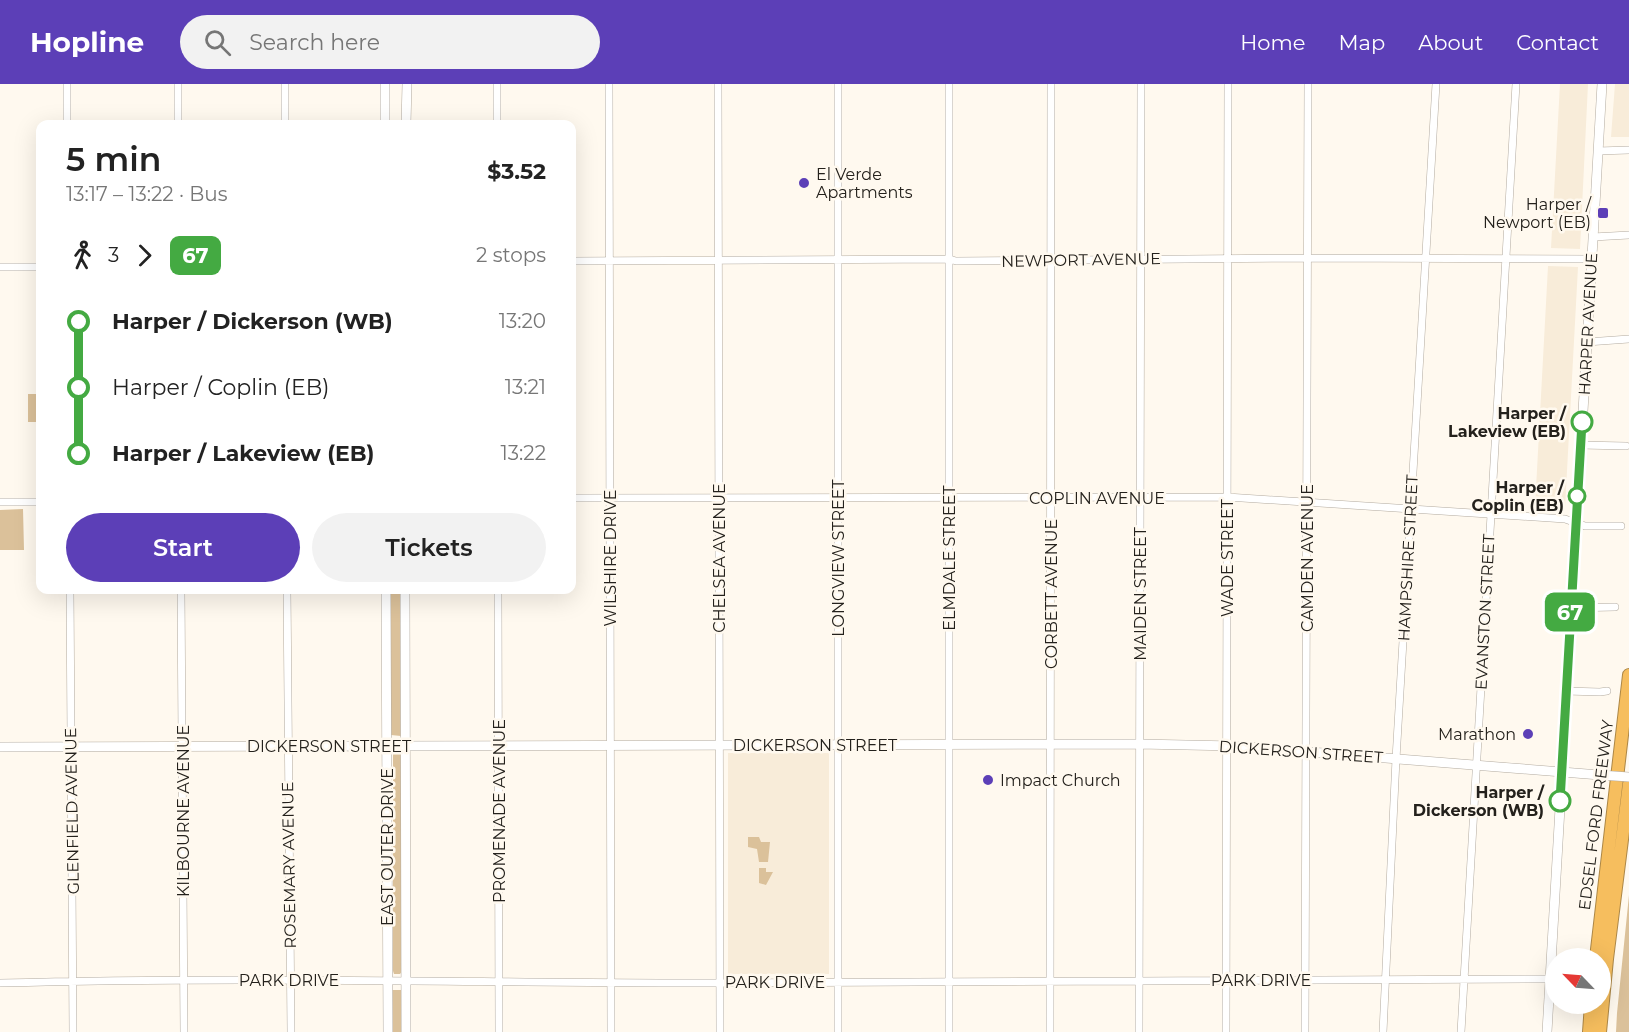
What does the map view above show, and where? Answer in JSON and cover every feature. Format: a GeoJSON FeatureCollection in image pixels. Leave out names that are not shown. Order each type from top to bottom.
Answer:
{"type":"FeatureCollection","features":[{"type":"Feature","properties":{"kind":"highway","name":"EDSEL FORD FREEWAY"},"geometry":{"type":"LineString","coordinates":[[1597,948],[1629,675]]}},
{"type":"Feature","properties":{"kind":"highway","name":"EDSEL FORD FREEWAY"},"geometry":{"type":"LineString","coordinates":[[1600,1032],[1608,947],[1629,784]]}},
{"type":"Feature","properties":{"kind":"highway"},"geometry":{"type":"LineString","coordinates":[[1589,1032],[1591,1014]]}},
{"type":"Feature","properties":{"kind":"street"},"geometry":{"type":"LineString","coordinates":[[67,84],[67,120]]}},
{"type":"Feature","properties":{"kind":"street"},"geometry":{"type":"LineString","coordinates":[[178,84],[178,120]]}},
{"type":"Feature","properties":{"kind":"street"},"geometry":{"type":"LineString","coordinates":[[285,84],[285,120]]}},
{"type":"Feature","properties":{"kind":"street"},"geometry":{"type":"LineString","coordinates":[[385,84],[385,120]]}},
{"type":"Feature","properties":{"kind":"street"},"geometry":{"type":"LineString","coordinates":[[406,120],[407,84]]}},
{"type":"Feature","properties":{"kind":"street"},"geometry":{"type":"LineString","coordinates":[[497,84],[497,120]]}},
{"type":"Feature","properties":{"kind":"street","name":"WILSHIRE DRIVE"},"geometry":{"type":"LineString","coordinates":[[609,84],[611,1032]]}},
{"type":"Feature","properties":{"kind":"street","name":"CHELSEA AVENUE"},"geometry":{"type":"LineString","coordinates":[[718,84],[720,1032]]}},
{"type":"Feature","properties":{"kind":"street","name":"LONGVIEW STREET"},"geometry":{"type":"LineString","coordinates":[[838,84],[838,1032]]}},
{"type":"Feature","properties":{"kind":"street","name":"ELMDALE STREET"},"geometry":{"type":"LineString","coordinates":[[949,84],[949,1032]]}},
{"type":"Feature","properties":{"kind":"street","name":"CORBETT AVENUE"},"geometry":{"type":"LineString","coordinates":[[1050,1032],[1052,84]]}},
{"type":"Feature","properties":{"kind":"street","name":"MAIDEN STREET"},"geometry":{"type":"LineString","coordinates":[[1139,1032],[1140,84]]}},
{"type":"Feature","properties":{"kind":"street","name":"WADE STREET"},"geometry":{"type":"LineString","coordinates":[[1226,1032],[1228,84]]}},
{"type":"Feature","properties":{"kind":"street","name":"CAMDEN AVENUE"},"geometry":{"type":"LineString","coordinates":[[1305,1032],[1308,84]]}},
{"type":"Feature","properties":{"kind":"street","name":"HAMPSHIRE STREET"},"geometry":{"type":"LineString","coordinates":[[1383,1032],[1396,759],[1436,84]]}},
{"type":"Feature","properties":{"kind":"street","name":"EVANSTON STREET"},"geometry":{"type":"LineString","coordinates":[[1461,1032],[1516,84]]}},
{"type":"Feature","properties":{"kind":"street","name":"HARPER AVENUE"},"geometry":{"type":"LineString","coordinates":[[1551,948],[1602,84]]}},
{"type":"Feature","properties":{"kind":"street"},"geometry":{"type":"LineString","coordinates":[[1598,151],[1629,150]]}},
{"type":"Feature","properties":{"kind":"street"},"geometry":{"type":"LineString","coordinates":[[1593,237],[1629,235]]}},
{"type":"Feature","properties":{"kind":"street","name":"NEWPORT AVENUE"},"geometry":{"type":"LineString","coordinates":[[576,261],[1592,259]]}},
{"type":"Feature","properties":{"kind":"street"},"geometry":{"type":"LineString","coordinates":[[0,267],[36,267]]}},
{"type":"Feature","properties":{"kind":"street"},"geometry":{"type":"LineString","coordinates":[[1587,342],[1629,339]]}},
{"type":"Feature","properties":{"kind":"street"},"geometry":{"type":"LineString","coordinates":[[1581,445],[1626,446]]}},
{"type":"Feature","properties":{"kind":"street","name":"COPLIN AVENUE"},"geometry":{"type":"LineString","coordinates":[[576,498],[1227,497],[1565,519],[1585,526],[1621,526]]}},
{"type":"Feature","properties":{"kind":"street"},"geometry":{"type":"LineString","coordinates":[[0,502],[36,502]]}},
{"type":"Feature","properties":{"kind":"street","name":"GLENFIELD AVENUE"},"geometry":{"type":"LineString","coordinates":[[70,594],[73,1032]]}},
{"type":"Feature","properties":{"kind":"street","name":"KILBOURNE AVENUE"},"geometry":{"type":"LineString","coordinates":[[181,594],[184,1032]]}},
{"type":"Feature","properties":{"kind":"street","name":"ROSEMARY AVENUE"},"geometry":{"type":"LineString","coordinates":[[287,594],[291,1032]]}},
{"type":"Feature","properties":{"kind":"street","name":"EAST OUTER DRIVE"},"geometry":{"type":"LineString","coordinates":[[386,594],[388,1032]]}},
{"type":"Feature","properties":{"kind":"street","name":"EAST OUTER DRIVE"},"geometry":{"type":"LineString","coordinates":[[405,594],[406,1032]]}},
{"type":"Feature","properties":{"kind":"street","name":"PROMENADE AVENUE"},"geometry":{"type":"LineString","coordinates":[[498,594],[499,1032]]}},
{"type":"Feature","properties":{"kind":"street"},"geometry":{"type":"LineString","coordinates":[[1570,608],[1615,607]]}},
{"type":"Feature","properties":{"kind":"street"},"geometry":{"type":"LineString","coordinates":[[1566,691],[1607,691]]}},
{"type":"Feature","properties":{"kind":"street","name":"DICKERSON STREET"},"geometry":{"type":"LineString","coordinates":[[0,747],[1139,744],[1307,751],[1629,777]]}},
{"type":"Feature","properties":{"kind":"street","name":"PARK DRIVE"},"geometry":{"type":"LineString","coordinates":[[0,983],[184,980],[720,983],[1545,979]]}},
{"type":"Feature","properties":{"kind":"street","name":"HARPER AVENUE"},"geometry":{"type":"LineString","coordinates":[[1547,1032],[1548,1014]]}},
{"type":"Feature","properties":{"kind":"shaded area"},"geometry":{"type":"Polygon","coordinates":[[[1560,84],[1588,84],[1580,249],[1551,248],[1560,84]]]}},
{"type":"Feature","properties":{"kind":"shaded area"},"geometry":{"type":"Polygon","coordinates":[[[1615,84],[1629,84],[1629,137],[1611,137],[1615,84]]]}},
{"type":"Feature","properties":{"kind":"shaded area"},"geometry":{"type":"Polygon","coordinates":[[[1548,266],[1578,267],[1565,508],[1535,507],[1548,266]]]}},
{"type":"Feature","properties":{"kind":"shaded area"},"geometry":{"type":"Polygon","coordinates":[[[28,394],[36,394],[36,422],[28,422],[28,394]]]}},
{"type":"Feature","properties":{"kind":"shaded area"},"geometry":{"type":"Polygon","coordinates":[[[23,509],[24,550],[0,550],[0,510],[23,509]]]}},
{"type":"Feature","properties":{"kind":"shaded area"},"geometry":{"type":"Polygon","coordinates":[[[391,594],[401,594],[401,736],[391,735],[391,594]]]}},
{"type":"Feature","properties":{"kind":"shaded area"},"geometry":{"type":"Polygon","coordinates":[[[728,753],[829,753],[829,974],[728,974],[728,753]]]}},
{"type":"Feature","properties":{"kind":"shaded area"},"geometry":{"type":"Polygon","coordinates":[[[393,754],[402,754],[403,970],[400,974],[394,974],[393,971],[393,754]]]}},
{"type":"Feature","properties":{"kind":"shaded area"},"geometry":{"type":"Polygon","coordinates":[[[748,837],[759,837],[761,842],[770,842],[768,862],[759,862],[757,849],[748,847],[748,837]]]}},
{"type":"Feature","properties":{"kind":"shaded area"},"geometry":{"type":"Polygon","coordinates":[[[759,868],[766,868],[766,872],[773,872],[766,885],[759,883],[759,868]]]}},
{"type":"Feature","properties":{"kind":"shaded area"},"geometry":{"type":"Polygon","coordinates":[[[1629,895],[1629,1032],[1616,1032],[1617,1013],[1629,895]]]}},
{"type":"Feature","properties":{"kind":"shaded area"},"geometry":{"type":"Polygon","coordinates":[[[392,990],[402,990],[402,1032],[391,1032],[392,990]]]}},
{"type":"Feature","properties":{"kind":"bus line","name":"67"},"geometry":{"type":"LineString","coordinates":[[1560,801],[1582,422]]}},
{"type":"Feature","properties":{"kind":"place","name":"El Verde Apartments"},"geometry":{"type":"Point","coordinates":[804,183]}},
{"type":"Feature","properties":{"kind":"place","name":"Harper / Newport (EB)"},"geometry":{"type":"Point","coordinates":[1603,213]}},
{"type":"Feature","properties":{"kind":"place","name":"Harper / Lakeview (EB)"},"geometry":{"type":"Point","coordinates":[1582,422]}},
{"type":"Feature","properties":{"kind":"place","name":"Harper / Coplin (EB)"},"geometry":{"type":"Point","coordinates":[1577,496]}},
{"type":"Feature","properties":{"kind":"place","name":"Marathon"},"geometry":{"type":"Point","coordinates":[1528,734]}},
{"type":"Feature","properties":{"kind":"place","name":"Impact Church"},"geometry":{"type":"Point","coordinates":[988,780]}},
{"type":"Feature","properties":{"kind":"place","name":"Harper / Dickerson (WB)"},"geometry":{"type":"Point","coordinates":[1560,801]}}]}
